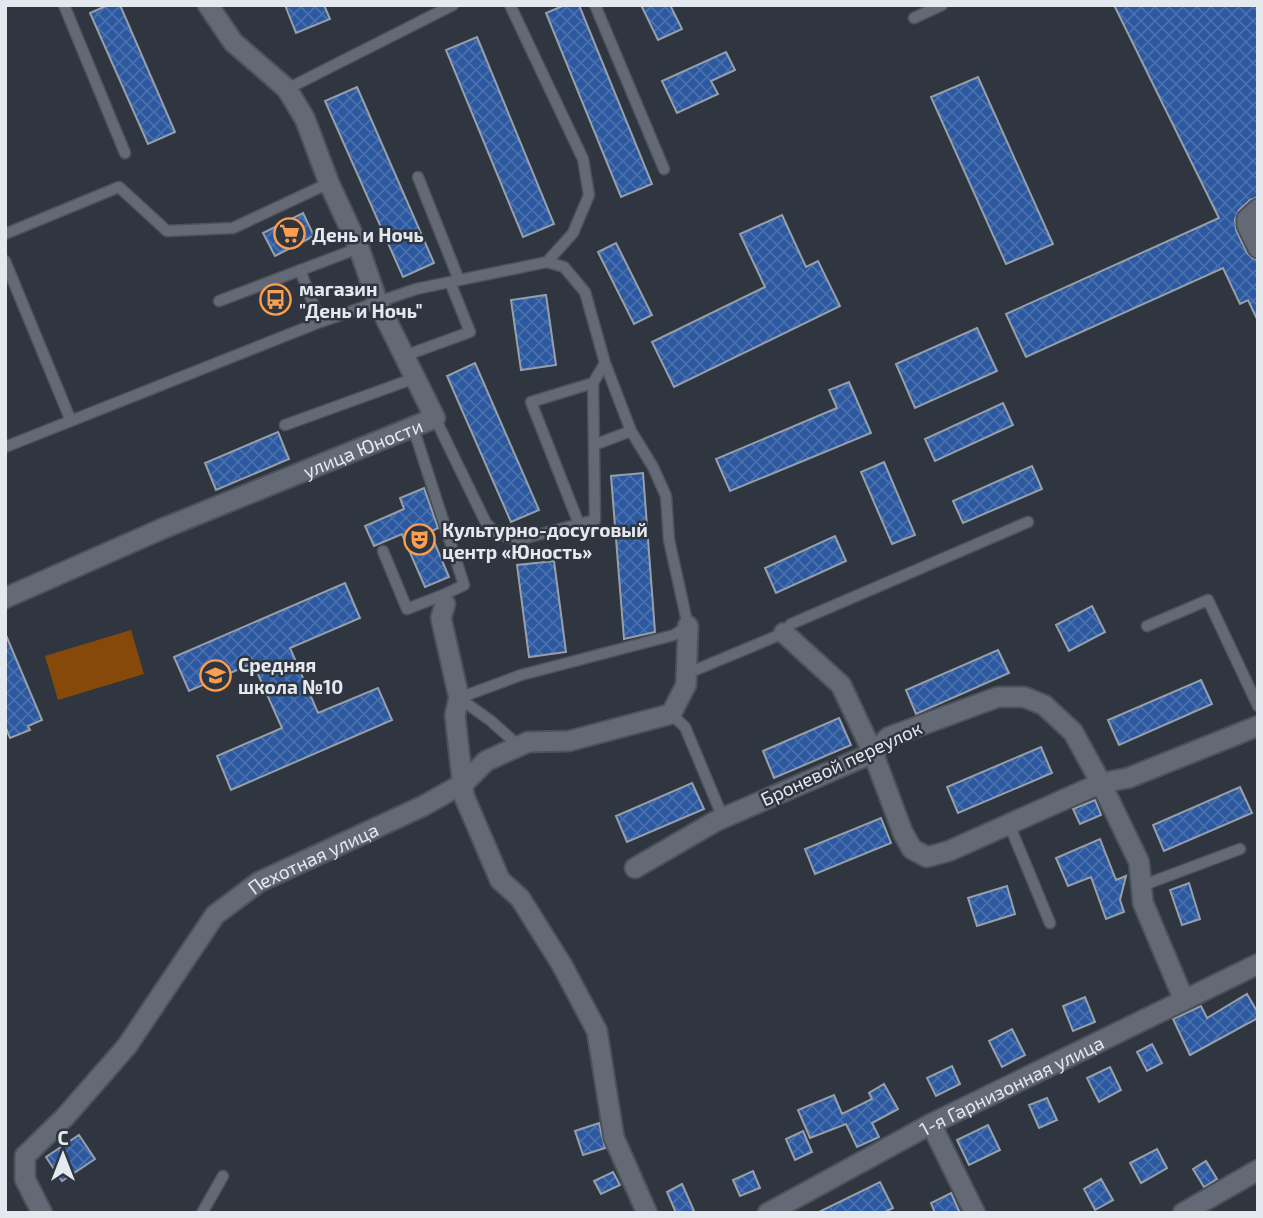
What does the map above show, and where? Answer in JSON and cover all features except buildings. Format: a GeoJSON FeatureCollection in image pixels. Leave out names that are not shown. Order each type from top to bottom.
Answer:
{"type":"FeatureCollection","features":[{"type":"Feature","properties":{"kind":"street","name":"улица Юности"},"geometry":{"type":"LineString","coordinates":[[6,595],[435,418],[378,303],[359,248],[329,183],[305,119],[287,89],[233,42],[208,5]]}},
{"type":"Feature","properties":{"kind":"street"},"geometry":{"type":"LineString","coordinates":[[1258,209],[1247,219],[1247,225],[1258,248]]}},
{"type":"Feature","properties":{"kind":"street"},"geometry":{"type":"LineString","coordinates":[[444,600],[440,618],[459,698],[455,715],[464,796],[500,880],[520,898],[562,965],[597,1031],[614,1138],[647,1213]]}},
{"type":"Feature","properties":{"kind":"street"},"geometry":{"type":"LineString","coordinates":[[671,714],[686,685],[688,626]]}},
{"type":"Feature","properties":{"kind":"street"},"geometry":{"type":"LineString","coordinates":[[784,633],[841,685],[873,753],[903,834],[912,849],[927,857],[949,851],[1101,783],[1128,778],[1258,726]]}},
{"type":"Feature","properties":{"kind":"street","name":"Броневой переулок"},"geometry":{"type":"LineString","coordinates":[[635,868],[723,818],[873,753],[889,737],[998,697],[1024,697],[1044,705],[1073,732],[1101,783],[1139,862],[1143,903],[1184,1000]]}},
{"type":"Feature","properties":{"kind":"street","name":"Пехотная улица"},"geometry":{"type":"LineString","coordinates":[[42,1213],[25,1179],[25,1156],[65,1117],[127,1046],[215,915],[259,882],[423,806],[464,783],[486,761],[528,742],[569,741],[671,714]]}},
{"type":"Feature","properties":{"kind":"street","name":"1-я Гарнизонная улица"},"geometry":{"type":"LineString","coordinates":[[768,1213],[932,1124],[1258,964]]}},
{"type":"Feature","properties":{"kind":"street"},"geometry":{"type":"LineString","coordinates":[[932,1124],[975,1213]]}},
{"type":"Feature","properties":{"kind":"street"},"geometry":{"type":"LineString","coordinates":[[1183,1213],[1258,1170]]}},
{"type":"Feature","properties":{"kind":"lane"},"geometry":{"type":"LineString","coordinates":[[64,5],[125,153]]}},
{"type":"Feature","properties":{"kind":"lane"},"geometry":{"type":"LineString","coordinates":[[287,89],[453,5]]}},
{"type":"Feature","properties":{"kind":"lane"},"geometry":{"type":"LineString","coordinates":[[510,5],[583,159],[589,195],[573,233],[547,262]]}},
{"type":"Feature","properties":{"kind":"lane"},"geometry":{"type":"LineString","coordinates":[[595,5],[664,169]]}},
{"type":"Feature","properties":{"kind":"lane"},"geometry":{"type":"LineString","coordinates":[[914,18],[942,5]]}},
{"type":"Feature","properties":{"kind":"lane"},"geometry":{"type":"LineString","coordinates":[[404,356],[470,332],[418,177]]}},
{"type":"Feature","properties":{"kind":"lane"},"geometry":{"type":"LineString","coordinates":[[5,234],[119,187],[167,231],[233,228],[329,183]]}},
{"type":"Feature","properties":{"kind":"lane"},"geometry":{"type":"LineString","coordinates":[[219,301],[359,248]]}},
{"type":"Feature","properties":{"kind":"lane"},"geometry":{"type":"LineString","coordinates":[[5,261],[71,421]]}},
{"type":"Feature","properties":{"kind":"lane"},"geometry":{"type":"LineString","coordinates":[[5,447],[320,322],[416,289],[547,262],[564,267],[585,292],[605,363],[631,431],[653,467],[666,496],[669,540],[688,626],[674,635],[522,675],[459,698]]}},
{"type":"Feature","properties":{"kind":"lane"},"geometry":{"type":"LineString","coordinates":[[300,270],[320,322]]}},
{"type":"Feature","properties":{"kind":"lane"},"geometry":{"type":"LineString","coordinates":[[435,418],[486,523],[496,534],[518,540],[595,520],[593,383],[605,363]]}},
{"type":"Feature","properties":{"kind":"lane"},"geometry":{"type":"LineString","coordinates":[[285,425],[415,378]]}},
{"type":"Feature","properties":{"kind":"lane"},"geometry":{"type":"LineString","coordinates":[[579,524],[531,402],[593,383]]}},
{"type":"Feature","properties":{"kind":"lane"},"geometry":{"type":"LineString","coordinates":[[383,551],[407,609],[444,600],[464,585],[413,427]]}},
{"type":"Feature","properties":{"kind":"lane"},"geometry":{"type":"LineString","coordinates":[[594,445],[631,431]]}},
{"type":"Feature","properties":{"kind":"lane"},"geometry":{"type":"LineString","coordinates":[[686,674],[784,633],[791,624],[1028,523]]}},
{"type":"Feature","properties":{"kind":"lane"},"geometry":{"type":"LineString","coordinates":[[1147,626],[1208,600],[1258,706]]}},
{"type":"Feature","properties":{"kind":"lane"},"geometry":{"type":"LineString","coordinates":[[459,698],[491,721],[519,747]]}},
{"type":"Feature","properties":{"kind":"lane"},"geometry":{"type":"LineString","coordinates":[[671,714],[685,727],[723,818]]}},
{"type":"Feature","properties":{"kind":"lane"},"geometry":{"type":"LineString","coordinates":[[1009,824],[1050,923]]}},
{"type":"Feature","properties":{"kind":"lane"},"geometry":{"type":"LineString","coordinates":[[1141,886],[1240,849]]}},
{"type":"Feature","properties":{"kind":"lane"},"geometry":{"type":"LineString","coordinates":[[202,1213],[223,1176]]}},
{"type":"Feature","properties":{"kind":"shaded area"},"geometry":{"type":"Polygon","coordinates":[[[131,630],[144,674],[58,700],[45,656],[131,630]]]}},
{"type":"Feature","properties":{"kind":"place","name":"День и Ночь"},"geometry":{"type":"Point","coordinates":[289,234]}},
{"type":"Feature","properties":{"kind":"place","name":"магазин \"День и Ночь\""},"geometry":{"type":"Point","coordinates":[276,299]}},
{"type":"Feature","properties":{"kind":"place","name":"Культурно-досуговый центр «Юность»"},"geometry":{"type":"Point","coordinates":[419,540]}},
{"type":"Feature","properties":{"kind":"place","name":"Средняя школа №10"},"geometry":{"type":"Point","coordinates":[215,675]}}]}
